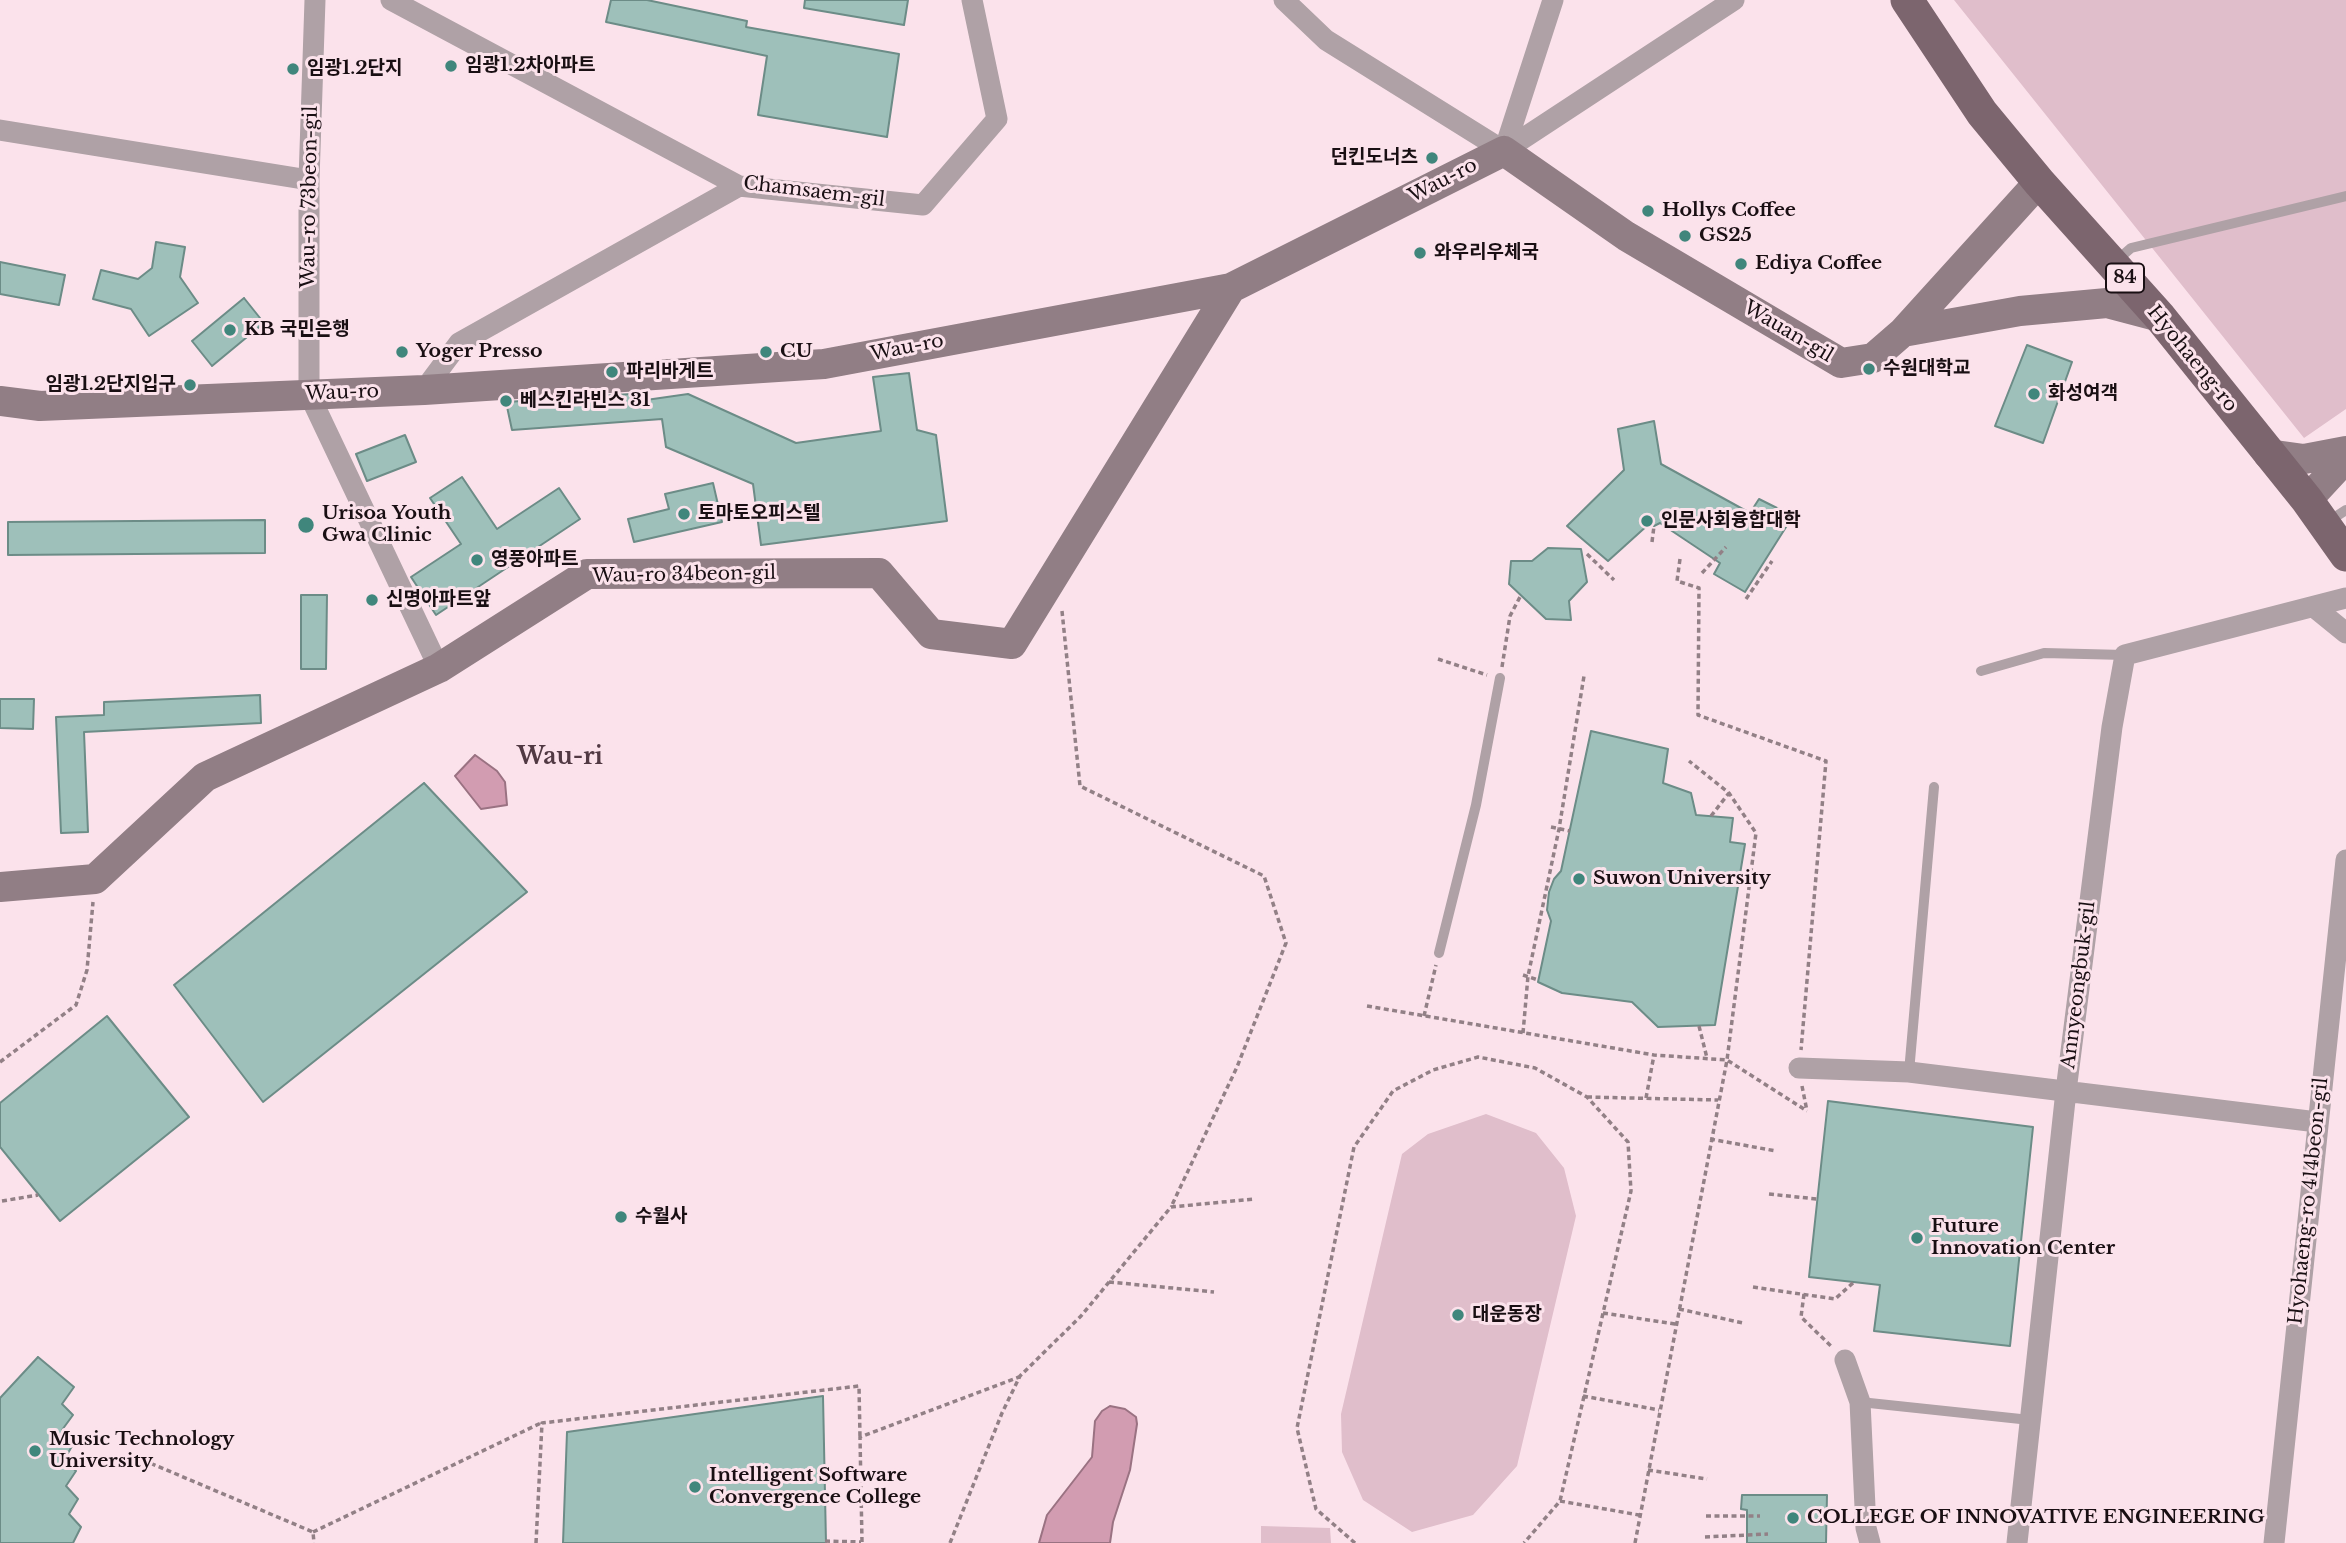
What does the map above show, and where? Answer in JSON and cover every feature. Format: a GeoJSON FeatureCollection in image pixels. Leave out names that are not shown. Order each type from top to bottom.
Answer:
{"type":"FeatureCollection","features":[{"type":"Feature","properties":{"kind":"main road","name":"Hyohaeng-ro"},"geometry":{"type":"LineString","coordinates":[[1914,6],[1982,113],[2039,182],[2160,317],[2268,454],[2325,511],[2346,555]]}},
{"type":"Feature","properties":{"kind":"street","name":"Wau-ro 73beon-gil"},"geometry":{"type":"LineString","coordinates":[[309,394],[309,180],[316,0]]}},
{"type":"Feature","properties":{"kind":"street","name":"Chamsaem-gil"},"geometry":{"type":"LineString","coordinates":[[391,0],[739,186],[923,205],[997,119],[972,0]]}},
{"type":"Feature","properties":{"kind":"street","name":"Wauan-gil"},"geometry":{"type":"LineString","coordinates":[[1284,0],[1326,40],[1504,151],[1626,236],[1841,363],[1873,358],[1903,332],[2039,182]]}},
{"type":"Feature","properties":{"kind":"street"},"geometry":{"type":"LineString","coordinates":[[1504,151],[1553,0]]}},
{"type":"Feature","properties":{"kind":"street","name":"Wau-ro"},"geometry":{"type":"LineString","coordinates":[[0,401],[40,406],[424,390],[824,364],[1231,288],[1504,151],[1734,0]]}},
{"type":"Feature","properties":{"kind":"street"},"geometry":{"type":"LineString","coordinates":[[0,130],[309,180]]}},
{"type":"Feature","properties":{"kind":"street"},"geometry":{"type":"LineString","coordinates":[[424,390],[459,343],[739,186]]}},
{"type":"Feature","properties":{"kind":"street","name":"Wau-ro 34beon-gil"},"geometry":{"type":"LineString","coordinates":[[95,879],[205,777],[439,668],[587,575],[879,573],[931,634],[1012,645],[1231,288]]}},
{"type":"Feature","properties":{"kind":"street"},"geometry":{"type":"LineString","coordinates":[[1903,332],[2020,311],[2107,303],[2160,317]]}},
{"type":"Feature","properties":{"kind":"street"},"geometry":{"type":"LineString","coordinates":[[309,394],[439,668]]}},
{"type":"Feature","properties":{"kind":"street"},"geometry":{"type":"LineString","coordinates":[[2268,454],[2304,459],[2346,451]]}},
{"type":"Feature","properties":{"kind":"street"},"geometry":{"type":"LineString","coordinates":[[2325,511],[2346,458]]}},
{"type":"Feature","properties":{"kind":"street"},"geometry":{"type":"LineString","coordinates":[[2125,655],[2346,598]]}},
{"type":"Feature","properties":{"kind":"street"},"geometry":{"type":"LineString","coordinates":[[2314,607],[2346,633]]}},
{"type":"Feature","properties":{"kind":"street","name":"Annyeongbuk-gil"},"geometry":{"type":"LineString","coordinates":[[2017,1543],[2066,1091],[2112,727],[2125,655]]}},
{"type":"Feature","properties":{"kind":"street","name":"Hyohaeng-ro 414beon-gil"},"geometry":{"type":"LineString","coordinates":[[2274,1543],[2346,860]]}},
{"type":"Feature","properties":{"kind":"street"},"geometry":{"type":"LineString","coordinates":[[0,887],[95,879]]}},
{"type":"Feature","properties":{"kind":"street"},"geometry":{"type":"LineString","coordinates":[[1799,1068],[1909,1072],[2318,1122]]}},
{"type":"Feature","properties":{"kind":"street"},"geometry":{"type":"LineString","coordinates":[[1845,1360],[1860,1402],[1866,1528],[1870,1543]]}},
{"type":"Feature","properties":{"kind":"lane"},"geometry":{"type":"LineString","coordinates":[[2112,264],[2131,248],[2346,196]]}},
{"type":"Feature","properties":{"kind":"lane"},"geometry":{"type":"LineString","coordinates":[[1982,671],[2044,653],[2125,655]]}},
{"type":"Feature","properties":{"kind":"lane"},"geometry":{"type":"LineString","coordinates":[[1439,953],[1476,805],[1500,678]]}},
{"type":"Feature","properties":{"kind":"lane"},"geometry":{"type":"LineString","coordinates":[[1909,1072],[1934,787]]}},
{"type":"Feature","properties":{"kind":"lane"},"geometry":{"type":"LineString","coordinates":[[1860,1402],[2030,1420]]}},
{"type":"Feature","properties":{"kind":"path"},"geometry":{"type":"LineString","coordinates":[[1652,542],[1654,526]]}},
{"type":"Feature","properties":{"kind":"path"},"geometry":{"type":"LineString","coordinates":[[1703,573],[1726,547]]}},
{"type":"Feature","properties":{"kind":"path"},"geometry":{"type":"LineString","coordinates":[[1587,554],[1615,580]]}},
{"type":"Feature","properties":{"kind":"path"},"geometry":{"type":"LineString","coordinates":[[1367,1006],[1654,1055],[1727,1060],[1807,1111],[1799,1068],[1826,761],[1698,715],[1699,589],[1677,580],[1680,559]]}},
{"type":"Feature","properties":{"kind":"path"},"geometry":{"type":"LineString","coordinates":[[1746,599],[1772,561]]}},
{"type":"Feature","properties":{"kind":"path"},"geometry":{"type":"LineString","coordinates":[[1438,659],[1500,678],[1510,616],[1521,595]]}},
{"type":"Feature","properties":{"kind":"path"},"geometry":{"type":"LineString","coordinates":[[950,1543],[1002,1413],[1020,1376],[1082,1316],[1171,1207],[1237,1067],[1286,943],[1264,876],[1080,786],[1062,611]]}},
{"type":"Feature","properties":{"kind":"path"},"geometry":{"type":"LineString","coordinates":[[1523,1033],[1526,976],[1559,829],[1584,676]]}},
{"type":"Feature","properties":{"kind":"path"},"geometry":{"type":"LineString","coordinates":[[1635,1543],[1727,1060],[1756,833],[1729,793],[1689,761]]}},
{"type":"Feature","properties":{"kind":"path"},"geometry":{"type":"LineString","coordinates":[[1711,816],[1729,793]]}},
{"type":"Feature","properties":{"kind":"path"},"geometry":{"type":"LineString","coordinates":[[1551,827],[1570,831]]}},
{"type":"Feature","properties":{"kind":"path"},"geometry":{"type":"LineString","coordinates":[[0,1062],[76,1005],[87,970],[95,879]]}},
{"type":"Feature","properties":{"kind":"path"},"geometry":{"type":"LineString","coordinates":[[1424,1016],[1439,953]]}},
{"type":"Feature","properties":{"kind":"path"},"geometry":{"type":"LineString","coordinates":[[1526,976],[1538,980]]}},
{"type":"Feature","properties":{"kind":"path"},"geometry":{"type":"LineString","coordinates":[[1699,1026],[1707,1058]]}},
{"type":"Feature","properties":{"kind":"path"},"geometry":{"type":"LineString","coordinates":[[1646,1098],[1654,1055]]}},
{"type":"Feature","properties":{"kind":"path"},"geometry":{"type":"LineString","coordinates":[[1355,1543],[1316,1509],[1297,1428],[1354,1147],[1393,1091],[1433,1070],[1478,1056],[1535,1068],[1587,1097],[1628,1142],[1631,1191],[1560,1501],[1524,1543]]}},
{"type":"Feature","properties":{"kind":"path"},"geometry":{"type":"LineString","coordinates":[[1587,1097],[1718,1100]]}},
{"type":"Feature","properties":{"kind":"path"},"geometry":{"type":"LineString","coordinates":[[1710,1139],[1776,1151]]}},
{"type":"Feature","properties":{"kind":"path"},"geometry":{"type":"LineString","coordinates":[[1769,1194],[1817,1199]]}},
{"type":"Feature","properties":{"kind":"path"},"geometry":{"type":"LineString","coordinates":[[2,1201],[38,1195]]}},
{"type":"Feature","properties":{"kind":"path"},"geometry":{"type":"LineString","coordinates":[[1171,1207],[1254,1199]]}},
{"type":"Feature","properties":{"kind":"path"},"geometry":{"type":"LineString","coordinates":[[1109,1282],[1214,1292]]}},
{"type":"Feature","properties":{"kind":"path"},"geometry":{"type":"LineString","coordinates":[[1753,1287],[1835,1299],[1854,1282]]}},
{"type":"Feature","properties":{"kind":"path"},"geometry":{"type":"LineString","coordinates":[[1804,1294],[1801,1317],[1845,1360]]}},
{"type":"Feature","properties":{"kind":"path"},"geometry":{"type":"LineString","coordinates":[[1679,1309],[1744,1323]]}},
{"type":"Feature","properties":{"kind":"path"},"geometry":{"type":"LineString","coordinates":[[1602,1312],[1675,1324]]}},
{"type":"Feature","properties":{"kind":"path"},"geometry":{"type":"LineString","coordinates":[[860,1437],[1020,1376]]}},
{"type":"Feature","properties":{"kind":"path"},"geometry":{"type":"LineString","coordinates":[[143,1460],[313,1532],[542,1423],[859,1386],[862,1542],[825,1541]]}},
{"type":"Feature","properties":{"kind":"path"},"geometry":{"type":"LineString","coordinates":[[1583,1396],[1659,1410]]}},
{"type":"Feature","properties":{"kind":"path"},"geometry":{"type":"LineString","coordinates":[[536,1543],[542,1423]]}},
{"type":"Feature","properties":{"kind":"path"},"geometry":{"type":"LineString","coordinates":[[1648,1470],[1707,1479]]}},
{"type":"Feature","properties":{"kind":"path"},"geometry":{"type":"LineString","coordinates":[[1560,1501],[1639,1516]]}},
{"type":"Feature","properties":{"kind":"path"},"geometry":{"type":"LineString","coordinates":[[1706,1516],[1760,1516]]}},
{"type":"Feature","properties":{"kind":"path"},"geometry":{"type":"LineString","coordinates":[[313,1532],[314,1543]]}},
{"type":"Feature","properties":{"kind":"path"},"geometry":{"type":"LineString","coordinates":[[1704,1537],[1768,1534]]}},
{"type":"Feature","properties":{"kind":"shaded area"},"geometry":{"type":"Polygon","coordinates":[[[1954,0],[2346,0],[2346,409],[2304,438],[1954,0]]]}},
{"type":"Feature","properties":{"kind":"shaded area"},"geometry":{"type":"Polygon","coordinates":[[[475,755],[497,771],[505,782],[507,805],[481,809],[455,776],[475,755]]]}},
{"type":"Feature","properties":{"kind":"shaded area","name":"대운동장"},"geometry":{"type":"Polygon","coordinates":[[[1486,1114],[1536,1133],[1564,1168],[1576,1216],[1517,1466],[1473,1515],[1412,1532],[1363,1500],[1342,1452],[1341,1414],[1402,1154],[1428,1134],[1486,1114]]]}},
{"type":"Feature","properties":{"kind":"shaded area"},"geometry":{"type":"Polygon","coordinates":[[[1110,1406],[1125,1409],[1136,1417],[1137,1424],[1130,1470],[1113,1522],[1110,1543],[1039,1543],[1047,1515],[1092,1457],[1095,1421],[1102,1411],[1110,1406]]]}},
{"type":"Feature","properties":{"kind":"shaded area"},"geometry":{"type":"Polygon","coordinates":[[[1261,1526],[1330,1528],[1331,1543],[1261,1543],[1261,1526]]]}},
{"type":"Feature","properties":{"kind":"building"},"geometry":{"type":"Polygon","coordinates":[[[611,0],[647,0],[747,21],[746,27],[899,54],[887,137],[758,115],[767,56],[606,22],[611,0]]]}},
{"type":"Feature","properties":{"kind":"building"},"geometry":{"type":"Polygon","coordinates":[[[805,0],[908,0],[904,25],[804,8],[805,0]]]}},
{"type":"Feature","properties":{"kind":"building"},"geometry":{"type":"Polygon","coordinates":[[[156,242],[185,247],[180,277],[198,303],[149,336],[131,309],[93,299],[101,270],[138,279],[152,268],[156,242]]]}},
{"type":"Feature","properties":{"kind":"building"},"geometry":{"type":"Polygon","coordinates":[[[0,262],[65,275],[59,305],[0,294],[0,262]]]}},
{"type":"Feature","properties":{"kind":"building"},"geometry":{"type":"Polygon","coordinates":[[[244,298],[264,323],[212,366],[192,341],[244,298]]]}},
{"type":"Feature","properties":{"kind":"building","name":"화성여객"},"geometry":{"type":"Polygon","coordinates":[[[2027,345],[2072,362],[2043,443],[1995,426],[2027,345]]]}},
{"type":"Feature","properties":{"kind":"building"},"geometry":{"type":"Polygon","coordinates":[[[909,373],[917,430],[936,435],[947,521],[761,545],[753,484],[666,447],[662,419],[512,430],[506,402],[631,394],[632,402],[688,394],[796,443],[881,431],[873,377],[909,373]]]}},
{"type":"Feature","properties":{"kind":"building","name":"인문사회융합대학"},"geometry":{"type":"Polygon","coordinates":[[[1654,421],[1661,464],[1750,513],[1759,499],[1793,516],[1745,592],[1714,574],[1720,563],[1660,523],[1654,526],[1649,524],[1608,561],[1567,526],[1624,470],[1618,429],[1654,421]]]}},
{"type":"Feature","properties":{"kind":"building"},"geometry":{"type":"Polygon","coordinates":[[[405,435],[416,462],[367,481],[356,454],[405,435]]]}},
{"type":"Feature","properties":{"kind":"building","name":"영풍아파트"},"geometry":{"type":"Polygon","coordinates":[[[462,477],[497,529],[559,488],[580,519],[436,615],[411,577],[461,544],[430,498],[462,477]]]}},
{"type":"Feature","properties":{"kind":"building","name":"토마토오피스텔"},"geometry":{"type":"Polygon","coordinates":[[[713,483],[722,522],[634,542],[628,519],[669,509],[665,494],[713,483]]]}},
{"type":"Feature","properties":{"kind":"building"},"geometry":{"type":"Polygon","coordinates":[[[265,520],[265,553],[8,555],[8,522],[265,520]]]}},
{"type":"Feature","properties":{"kind":"building"},"geometry":{"type":"Polygon","coordinates":[[[1548,548],[1581,549],[1587,582],[1569,601],[1571,620],[1546,619],[1509,584],[1511,561],[1532,561],[1548,548]]]}},
{"type":"Feature","properties":{"kind":"building"},"geometry":{"type":"Polygon","coordinates":[[[301,595],[327,595],[326,669],[301,669],[301,595]]]}},
{"type":"Feature","properties":{"kind":"building"},"geometry":{"type":"Polygon","coordinates":[[[260,695],[261,723],[84,732],[88,832],[61,833],[56,717],[104,715],[104,702],[260,695]]]}},
{"type":"Feature","properties":{"kind":"building"},"geometry":{"type":"Polygon","coordinates":[[[0,699],[34,699],[33,729],[0,728],[0,699]]]}},
{"type":"Feature","properties":{"kind":"building"},"geometry":{"type":"Polygon","coordinates":[[[1591,731],[1668,749],[1663,783],[1691,793],[1696,815],[1733,818],[1730,842],[1745,844],[1715,1025],[1658,1027],[1632,1002],[1562,993],[1538,982],[1551,921],[1547,910],[1549,892],[1554,879],[1561,871],[1591,731]]]}},
{"type":"Feature","properties":{"kind":"building"},"geometry":{"type":"Polygon","coordinates":[[[424,783],[527,892],[263,1102],[174,985],[424,783]]]}},
{"type":"Feature","properties":{"kind":"building"},"geometry":{"type":"Polygon","coordinates":[[[107,1016],[189,1117],[60,1221],[0,1147],[0,1103],[107,1016]]]}},
{"type":"Feature","properties":{"kind":"building","name":"Future Innovation Center"},"geometry":{"type":"Polygon","coordinates":[[[1828,1101],[2033,1127],[2010,1346],[1874,1331],[1880,1285],[1809,1277],[1828,1101]]]}},
{"type":"Feature","properties":{"kind":"building","name":"Music Technology University"},"geometry":{"type":"Polygon","coordinates":[[[38,1357],[74,1387],[62,1404],[73,1415],[62,1430],[75,1441],[64,1460],[76,1471],[66,1486],[78,1499],[69,1514],[81,1527],[73,1543],[0,1543],[0,1398],[38,1357]]]}},
{"type":"Feature","properties":{"kind":"building","name":"Intelligent Software Convergence College"},"geometry":{"type":"Polygon","coordinates":[[[823,1396],[826,1543],[563,1543],[567,1432],[823,1396]]]}},
{"type":"Feature","properties":{"kind":"building","name":"COLLEGE OF INNOVATIVE ENGINEERING"},"geometry":{"type":"Polygon","coordinates":[[[1742,1495],[1827,1495],[1826,1543],[1747,1543],[1747,1510],[1741,1509],[1742,1495]]]}},
{"type":"Feature","properties":{"kind":"place","name":"임광1.2차아파트"},"geometry":{"type":"Point","coordinates":[451,66]}},
{"type":"Feature","properties":{"kind":"place","name":"임광1.2단지"},"geometry":{"type":"Point","coordinates":[293,69]}},
{"type":"Feature","properties":{"kind":"place","name":"던킨도너츠"},"geometry":{"type":"Point","coordinates":[1432,158]}},
{"type":"Feature","properties":{"kind":"place","name":"Hollys Coffee"},"geometry":{"type":"Point","coordinates":[1648,211]}},
{"type":"Feature","properties":{"kind":"place","name":"GS25"},"geometry":{"type":"Point","coordinates":[1685,236]}},
{"type":"Feature","properties":{"kind":"place","name":"와우리우체국"},"geometry":{"type":"Point","coordinates":[1420,253]}},
{"type":"Feature","properties":{"kind":"place","name":"Ediya Coffee"},"geometry":{"type":"Point","coordinates":[1741,264]}},
{"type":"Feature","properties":{"kind":"place","name":"KB 국민은행"},"geometry":{"type":"Point","coordinates":[230,330]}},
{"type":"Feature","properties":{"kind":"place","name":"Yoger Presso"},"geometry":{"type":"Point","coordinates":[402,352]}},
{"type":"Feature","properties":{"kind":"place","name":"CU"},"geometry":{"type":"Point","coordinates":[766,352]}},
{"type":"Feature","properties":{"kind":"place","name":"수원대학교"},"geometry":{"type":"Point","coordinates":[1869,369]}},
{"type":"Feature","properties":{"kind":"place","name":"파리바게트"},"geometry":{"type":"Point","coordinates":[612,372]}},
{"type":"Feature","properties":{"kind":"place","name":"임광1.2단지입구"},"geometry":{"type":"Point","coordinates":[190,385]}},
{"type":"Feature","properties":{"kind":"place","name":"화성여객"},"geometry":{"type":"Point","coordinates":[2034,394]}},
{"type":"Feature","properties":{"kind":"place","name":"베스킨라빈스 31"},"geometry":{"type":"Point","coordinates":[506,401]}},
{"type":"Feature","properties":{"kind":"place","name":"토마토오피스텔"},"geometry":{"type":"Point","coordinates":[684,514]}},
{"type":"Feature","properties":{"kind":"place","name":"인문사회융합대학"},"geometry":{"type":"Point","coordinates":[1647,521]}},
{"type":"Feature","properties":{"kind":"place","name":"Urisoa Youth Gwa Clinic"},"geometry":{"type":"Point","coordinates":[306,525]}},
{"type":"Feature","properties":{"kind":"place","name":"영풍아파트"},"geometry":{"type":"Point","coordinates":[477,560]}},
{"type":"Feature","properties":{"kind":"place","name":"신명아파트앞"},"geometry":{"type":"Point","coordinates":[372,600]}},
{"type":"Feature","properties":{"kind":"place","name":"Suwon University"},"geometry":{"type":"Point","coordinates":[1579,879]}},
{"type":"Feature","properties":{"kind":"place","name":"수월사"},"geometry":{"type":"Point","coordinates":[621,1217]}},
{"type":"Feature","properties":{"kind":"place","name":"Future Innovation Center"},"geometry":{"type":"Point","coordinates":[1917,1238]}},
{"type":"Feature","properties":{"kind":"place","name":"대운동장"},"geometry":{"type":"Point","coordinates":[1458,1315]}},
{"type":"Feature","properties":{"kind":"place","name":"Music Technology University"},"geometry":{"type":"Point","coordinates":[35,1451]}},
{"type":"Feature","properties":{"kind":"place","name":"Intelligent Software Convergence College"},"geometry":{"type":"Point","coordinates":[695,1487]}},
{"type":"Feature","properties":{"kind":"place","name":"COLLEGE OF INNOVATIVE ENGINEERING"},"geometry":{"type":"Point","coordinates":[1793,1518]}},
{"type":"Feature","properties":{"kind":"district","name":"Wau-ri"},"geometry":{"type":"Point","coordinates":[560,758]}}]}
